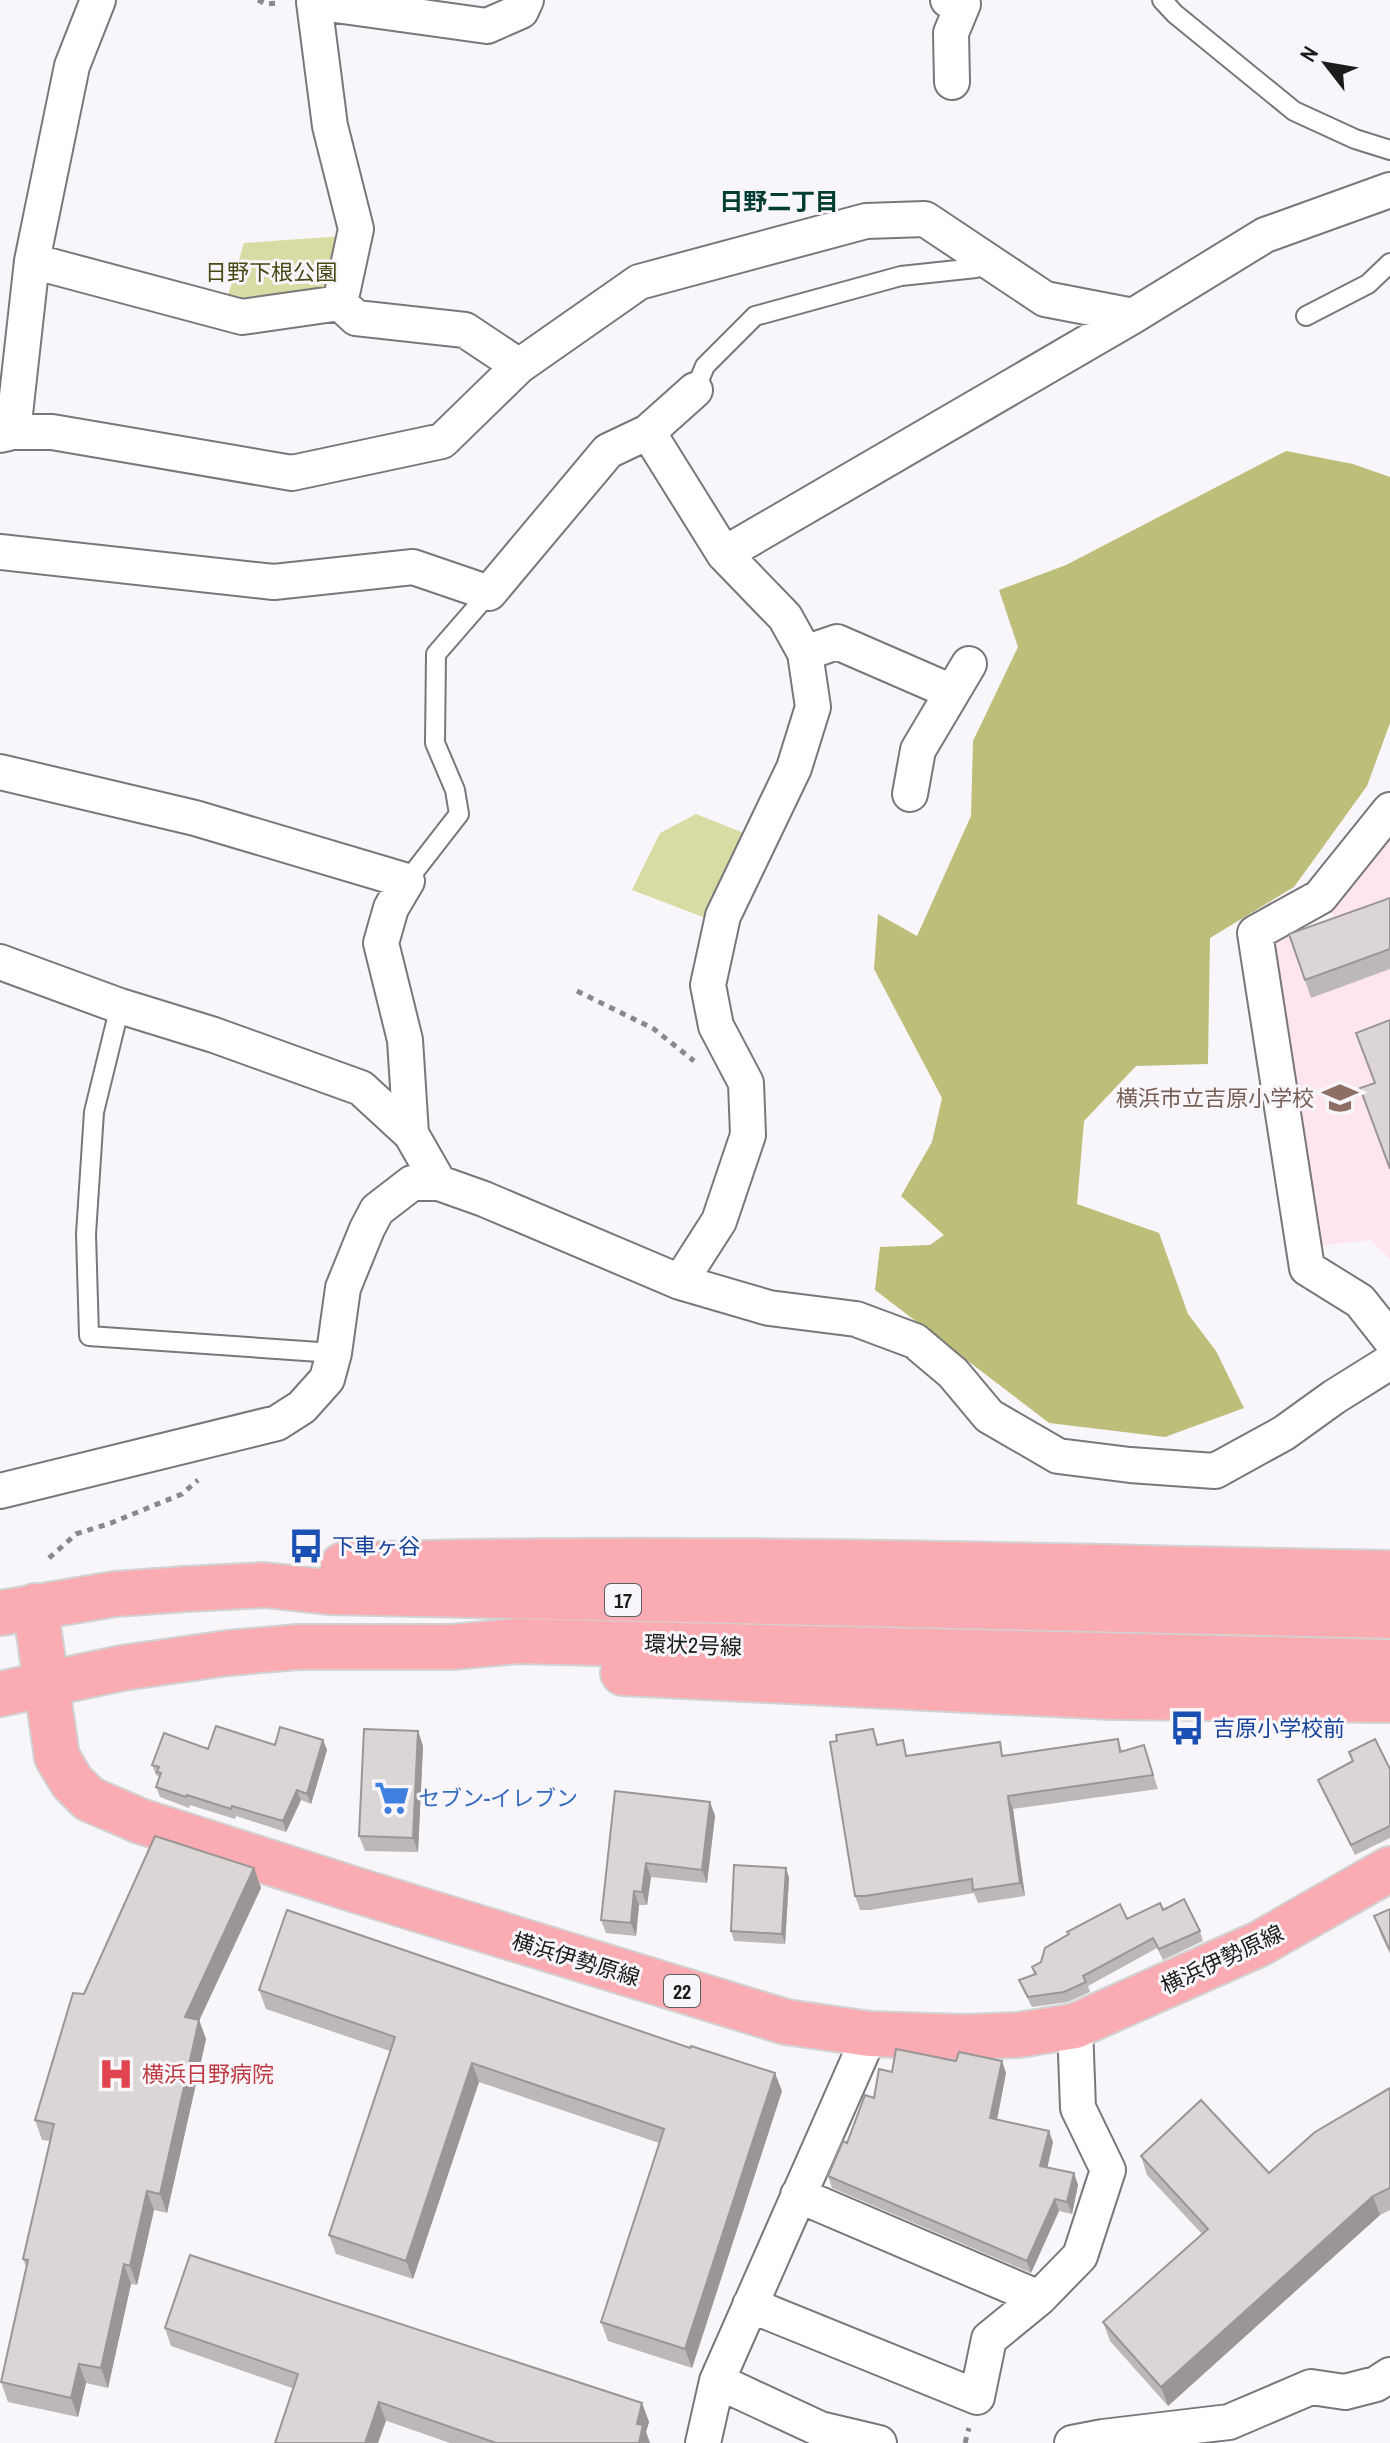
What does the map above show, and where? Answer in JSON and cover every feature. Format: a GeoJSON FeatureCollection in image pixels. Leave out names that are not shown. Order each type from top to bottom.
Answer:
{"type":"FeatureCollection","features":[{"type":"Feature","properties":{"kind":"main road"},"geometry":{"type":"LineString","coordinates":[[264,1585],[327,1565],[449,1561],[745,1559],[1390,1573]]}},
{"type":"Feature","properties":{"kind":"main road","name":"環状2号線"},"geometry":{"type":"LineString","coordinates":[[18,1610],[115,1594],[264,1585],[329,1592],[1390,1616]]}},
{"type":"Feature","properties":{"kind":"main road","name":"横浜伊勢原線"},"geometry":{"type":"LineString","coordinates":[[18,1610],[47,1683],[57,1757],[65,1773],[89,1799],[140,1821],[786,2022],[870,2034],[963,2037],[1018,2035],[1075,2026],[1259,1944],[1390,1869]]}},
{"type":"Feature","properties":{"kind":"main road","name":"環状2号線"},"geometry":{"type":"LineString","coordinates":[[0,1694],[122,1668],[228,1653],[298,1647],[452,1647],[517,1641],[1390,1662]]}},
{"type":"Feature","properties":{"kind":"main road"},"geometry":{"type":"LineString","coordinates":[[452,1647],[519,1666],[644,1674],[1112,1697],[1390,1700]]}},
{"type":"Feature","properties":{"kind":"street"},"geometry":{"type":"LineString","coordinates":[[98,0],[72,66],[32,261],[7,433],[52,432],[292,473],[442,441],[519,366],[639,282],[866,221],[925,219],[1045,299],[1133,316]]}},
{"type":"Feature","properties":{"kind":"street"},"geometry":{"type":"LineString","coordinates":[[340,303],[356,229],[330,126],[314,2],[487,26],[521,11],[526,0]]}},
{"type":"Feature","properties":{"kind":"street"},"geometry":{"type":"LineString","coordinates":[[948,0],[963,4],[951,33],[952,82]]}},
{"type":"Feature","properties":{"kind":"street"},"geometry":{"type":"LineString","coordinates":[[724,554],[1133,316],[1265,235],[1390,190]]}},
{"type":"Feature","properties":{"kind":"street"},"geometry":{"type":"LineString","coordinates":[[32,261],[242,317],[340,303]]}},
{"type":"Feature","properties":{"kind":"street"},"geometry":{"type":"LineString","coordinates":[[340,303],[356,318],[465,330],[519,366]]}},
{"type":"Feature","properties":{"kind":"street"},"geometry":{"type":"LineString","coordinates":[[0,552],[274,582],[413,567],[489,593],[608,451],[648,432],[695,390]]}},
{"type":"Feature","properties":{"kind":"street"},"geometry":{"type":"LineString","coordinates":[[648,432],[724,554],[785,617],[805,653],[813,707],[794,768],[723,916],[708,985],[716,1026],[746,1083],[748,1135],[719,1221],[680,1282]]}},
{"type":"Feature","properties":{"kind":"street"},"geometry":{"type":"LineString","coordinates":[[805,653],[837,642],[961,678],[918,750],[910,794]]}},
{"type":"Feature","properties":{"kind":"street"},"geometry":{"type":"LineString","coordinates":[[0,772],[195,818],[407,881],[391,908],[381,943],[405,1040],[411,1134]]}},
{"type":"Feature","properties":{"kind":"street"},"geometry":{"type":"LineString","coordinates":[[1390,810],[1320,897],[1255,933],[1307,1268],[1360,1301],[1390,1339]]}},
{"type":"Feature","properties":{"kind":"street"},"geometry":{"type":"LineString","coordinates":[[0,962],[361,1088],[411,1134],[439,1183]]}},
{"type":"Feature","properties":{"kind":"street"},"geometry":{"type":"LineString","coordinates":[[0,1491],[277,1423],[302,1407],[327,1379],[343,1288],[367,1229],[377,1210],[412,1183],[439,1183],[680,1282],[769,1308],[856,1319],[915,1341],[953,1373],[989,1416],[1058,1456],[1215,1471],[1284,1433],[1390,1362]]}},
{"type":"Feature","properties":{"kind":"street"},"geometry":{"type":"LineString","coordinates":[[750,2305],[977,2397],[989,2339],[1039,2298],[1080,2256],[1108,2170],[1078,2108],[1075,2026]]}},
{"type":"Feature","properties":{"kind":"street"},"geometry":{"type":"LineString","coordinates":[[703,2443],[717,2381],[870,2034]]}},
{"type":"Feature","properties":{"kind":"street"},"geometry":{"type":"LineString","coordinates":[[798,2195],[1039,2298]]}},
{"type":"Feature","properties":{"kind":"street"},"geometry":{"type":"LineString","coordinates":[[1072,2443],[1103,2437],[1220,2434],[1229,2422],[1311,2387],[1345,2392],[1376,2384],[1390,2375]]}},
{"type":"Feature","properties":{"kind":"street"},"geometry":{"type":"LineString","coordinates":[[717,2381],[820,2429],[879,2443]]}},
{"type":"Feature","properties":{"kind":"lane"},"geometry":{"type":"LineString","coordinates":[[1162,0],[1294,111],[1355,139],[1390,150]]}},
{"type":"Feature","properties":{"kind":"lane"},"geometry":{"type":"LineString","coordinates":[[695,390],[705,366],[755,316],[901,276],[976,268],[992,263]]}},
{"type":"Feature","properties":{"kind":"lane"},"geometry":{"type":"LineString","coordinates":[[1306,316],[1368,284],[1390,263]]}},
{"type":"Feature","properties":{"kind":"lane"},"geometry":{"type":"LineString","coordinates":[[407,881],[459,814],[455,790],[435,743],[436,654],[489,593]]}},
{"type":"Feature","properties":{"kind":"lane"},"geometry":{"type":"LineString","coordinates":[[120,1006],[94,1112],[86,1234],[89,1336],[334,1353]]}},
{"type":"Feature","properties":{"kind":"path"},"geometry":{"type":"LineString","coordinates":[[258,0],[276,4]]}},
{"type":"Feature","properties":{"kind":"path"},"geometry":{"type":"LineString","coordinates":[[577,991],[654,1029],[700,1066]]}},
{"type":"Feature","properties":{"kind":"path"},"geometry":{"type":"LineString","coordinates":[[49,1558],[76,1534],[182,1494],[202,1476]]}},
{"type":"Feature","properties":{"kind":"shaded area","name":"横浜市立吉原小学校"},"geometry":{"type":"Polygon","coordinates":[[[1390,826],[1390,1260],[1371,1240],[1317,1246],[1263,955],[1276,940],[1333,917],[1330,904],[1390,826]]]}},
{"type":"Feature","properties":{"kind":"green space","name":"日野下根公園"},"geometry":{"type":"Polygon","coordinates":[[[343,236],[332,295],[226,302],[244,243],[343,236]]]}},
{"type":"Feature","properties":{"kind":"green space"},"geometry":{"type":"Polygon","coordinates":[[[1286,451],[1353,464],[1390,477],[1390,723],[1367,786],[1294,887],[1210,938],[1208,1064],[1136,1066],[1084,1121],[1077,1204],[1159,1233],[1188,1314],[1216,1351],[1244,1408],[1165,1437],[1049,1423],[875,1290],[880,1247],[930,1245],[944,1235],[901,1196],[932,1142],[942,1098],[874,969],[878,914],[917,936],[971,816],[973,741],[1018,647],[999,590],[1066,565],[1286,451]]]}},
{"type":"Feature","properties":{"kind":"green space"},"geometry":{"type":"Polygon","coordinates":[[[696,814],[751,836],[711,920],[632,890],[660,833],[696,814]]]}},
{"type":"Feature","properties":{"kind":"building"},"geometry":{"type":"Polygon","coordinates":[[[1390,898],[1390,949],[1305,980],[1289,934],[1390,898]]]}},
{"type":"Feature","properties":{"kind":"building"},"geometry":{"type":"Polygon","coordinates":[[[1390,1020],[1390,1169],[1360,1088],[1375,1083],[1356,1033],[1390,1020]]]}},
{"type":"Feature","properties":{"kind":"building"},"geometry":{"type":"Polygon","coordinates":[[[216,1726],[275,1745],[280,1727],[323,1740],[307,1794],[297,1790],[283,1821],[156,1787],[161,1773],[157,1772],[159,1767],[152,1765],[164,1733],[208,1749],[216,1726]]]}},
{"type":"Feature","properties":{"kind":"building"},"geometry":{"type":"Polygon","coordinates":[[[364,1729],[418,1731],[413,1838],[359,1836],[364,1729]]]}},
{"type":"Feature","properties":{"kind":"building"},"geometry":{"type":"Polygon","coordinates":[[[873,1729],[877,1745],[903,1740],[906,1756],[1000,1742],[1002,1756],[1118,1739],[1120,1752],[1144,1745],[1153,1775],[1008,1796],[1020,1883],[973,1890],[972,1879],[855,1896],[830,1742],[837,1741],[836,1735],[873,1729]]]}},
{"type":"Feature","properties":{"kind":"building"},"geometry":{"type":"Polygon","coordinates":[[[1375,1739],[1390,1769],[1390,1826],[1351,1845],[1318,1780],[1353,1761],[1349,1752],[1375,1739]]]}},
{"type":"Feature","properties":{"kind":"building"},"geometry":{"type":"Polygon","coordinates":[[[615,1791],[710,1802],[702,1870],[646,1863],[642,1892],[634,1891],[631,1923],[601,1920],[615,1791]]]}},
{"type":"Feature","properties":{"kind":"building"},"geometry":{"type":"Polygon","coordinates":[[[155,1836],[254,1868],[185,2017],[199,2020],[160,2194],[147,2191],[130,2266],[124,2264],[101,2368],[79,2364],[71,2398],[1,2382],[28,2260],[23,2259],[54,2124],[35,2120],[73,1993],[84,1994],[155,1836]]]}},
{"type":"Feature","properties":{"kind":"building"},"geometry":{"type":"Polygon","coordinates":[[[734,1865],[786,1868],[782,1934],[731,1931],[734,1865]]]}},
{"type":"Feature","properties":{"kind":"building"},"geometry":{"type":"Polygon","coordinates":[[[1184,1899],[1200,1931],[1159,1949],[1153,1938],[1083,1976],[1086,1982],[1064,1992],[1028,1997],[1019,1980],[1036,1974],[1032,1967],[1041,1962],[1045,1948],[1069,1934],[1067,1932],[1120,1904],[1127,1919],[1160,1903],[1163,1910],[1184,1899]]]}},
{"type":"Feature","properties":{"kind":"building"},"geometry":{"type":"Polygon","coordinates":[[[1390,1909],[1390,1950],[1374,1916],[1390,1909]]]}},
{"type":"Feature","properties":{"kind":"building"},"geometry":{"type":"Polygon","coordinates":[[[287,1910],[690,2048],[775,2073],[685,2349],[601,2322],[664,2129],[472,2063],[406,2261],[329,2235],[395,2037],[259,1990],[287,1910]]]}},
{"type":"Feature","properties":{"kind":"building"},"geometry":{"type":"Polygon","coordinates":[[[896,2049],[956,2061],[959,2052],[1002,2061],[990,2118],[1049,2131],[1040,2166],[1074,2173],[1067,2202],[1055,2199],[1027,2261],[828,2176],[843,2141],[847,2143],[865,2095],[874,2098],[879,2069],[892,2072],[896,2049]]]}},
{"type":"Feature","properties":{"kind":"building"},"geometry":{"type":"Polygon","coordinates":[[[1390,2088],[1390,2188],[1373,2196],[1161,2387],[1103,2322],[1208,2229],[1141,2156],[1201,2100],[1269,2173],[1315,2132],[1390,2088]]]}},
{"type":"Feature","properties":{"kind":"building"},"geometry":{"type":"Polygon","coordinates":[[[190,2255],[642,2403],[637,2424],[643,2425],[639,2443],[496,2443],[379,2402],[365,2443],[275,2443],[298,2374],[165,2328],[190,2255]]]}},
{"type":"Feature","properties":{"kind":"place","name":"横浜市立吉原小学校"},"geometry":{"type":"Point","coordinates":[1340,1098]}},
{"type":"Feature","properties":{"kind":"place","name":"下車ヶ谷"},"geometry":{"type":"Point","coordinates":[306,1546]}},
{"type":"Feature","properties":{"kind":"place","name":"吉原小学校前"},"geometry":{"type":"Point","coordinates":[1187,1728]}},
{"type":"Feature","properties":{"kind":"place","name":"セブン-イレブン"},"geometry":{"type":"Point","coordinates":[392,1798]}},
{"type":"Feature","properties":{"kind":"place","name":"横浜日野病院"},"geometry":{"type":"Point","coordinates":[116,2074]}},
{"type":"Feature","properties":{"kind":"district","name":"日野二丁目"},"geometry":{"type":"Point","coordinates":[779,201]}}]}
